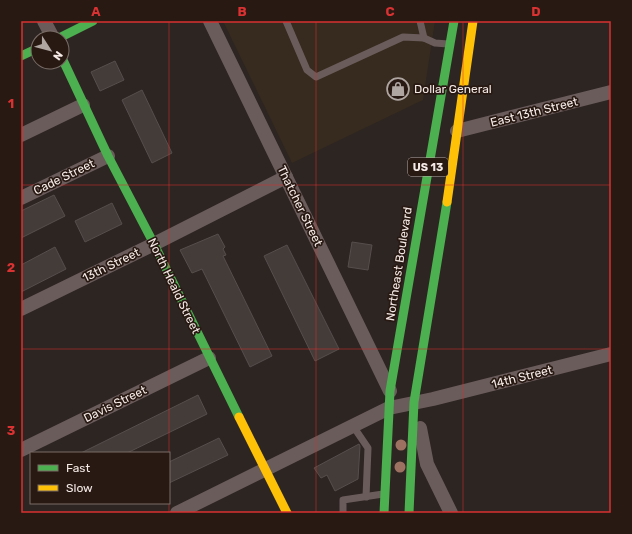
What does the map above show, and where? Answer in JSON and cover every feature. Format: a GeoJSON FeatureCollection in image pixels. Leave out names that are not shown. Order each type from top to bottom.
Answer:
{"type":"FeatureCollection","features":[{"type":"Feature","properties":{"kind":"main road"},"geometry":{"type":"LineString","coordinates":[[70,32],[93,21]]}},
{"type":"Feature","properties":{"kind":"main road","name":"Northeast Boulevard"},"geometry":{"type":"LineString","coordinates":[[384,513],[385,493],[377,448],[389,408],[390,392],[454,21]]}},
{"type":"Feature","properties":{"kind":"main road","name":"US 13"},"geometry":{"type":"LineString","coordinates":[[409,513],[414,402],[441,237],[473,21]]}},
{"type":"Feature","properties":{"kind":"main road","name":"North Heald Street"},"geometry":{"type":"LineString","coordinates":[[68,70],[108,156],[154,244],[209,358],[287,513]]}},
{"type":"Feature","properties":{"kind":"street"},"geometry":{"type":"LineString","coordinates":[[44,21],[49,30]]}},
{"type":"Feature","properties":{"kind":"street","name":"Thatcher Street"},"geometry":{"type":"LineString","coordinates":[[210,21],[390,392]]}},
{"type":"Feature","properties":{"kind":"street","name":"East 13th Street"},"geometry":{"type":"LineString","coordinates":[[457,131],[611,92]]}},
{"type":"Feature","properties":{"kind":"street"},"geometry":{"type":"LineString","coordinates":[[21,135],[84,105]]}},
{"type":"Feature","properties":{"kind":"street","name":"Cade Street"},"geometry":{"type":"LineString","coordinates":[[21,198],[108,156]]}},
{"type":"Feature","properties":{"kind":"street","name":"13th Street"},"geometry":{"type":"LineString","coordinates":[[21,309],[286,177]]}},
{"type":"Feature","properties":{"kind":"street","name":"14th Street"},"geometry":{"type":"LineString","coordinates":[[177,513],[389,408],[433,399],[611,354]]}},
{"type":"Feature","properties":{"kind":"street","name":"Davis Street"},"geometry":{"type":"LineString","coordinates":[[21,450],[209,358]]}},
{"type":"Feature","properties":{"kind":"street"},"geometry":{"type":"LineString","coordinates":[[414,402],[427,464],[451,513]]}},
{"type":"Feature","properties":{"kind":"lane"},"geometry":{"type":"LineString","coordinates":[[286,21],[307,70],[316,77],[403,37],[424,38],[435,43],[450,44]]}},
{"type":"Feature","properties":{"kind":"lane"},"geometry":{"type":"LineString","coordinates":[[420,21],[424,38]]}},
{"type":"Feature","properties":{"kind":"lane"},"geometry":{"type":"LineString","coordinates":[[353,426],[377,448],[366,497]]}},
{"type":"Feature","properties":{"kind":"lane"},"geometry":{"type":"LineString","coordinates":[[343,513],[343,500],[385,493]]}},
{"type":"Feature","properties":{"kind":"shaded area"},"geometry":{"type":"Polygon","coordinates":[[[223,21],[435,21],[423,100],[292,163],[223,21]]]}},
{"type":"Feature","properties":{"kind":"building"},"geometry":{"type":"Polygon","coordinates":[[[115,61],[124,80],[100,91],[91,72],[115,61]]]}},
{"type":"Feature","properties":{"kind":"building"},"geometry":{"type":"Polygon","coordinates":[[[142,90],[172,153],[152,163],[122,100],[142,90]]]}},
{"type":"Feature","properties":{"kind":"building"},"geometry":{"type":"Polygon","coordinates":[[[54,195],[65,216],[21,238],[21,211],[54,195]]]}},
{"type":"Feature","properties":{"kind":"building"},"geometry":{"type":"Polygon","coordinates":[[[112,203],[122,224],[85,242],[75,221],[112,203]]]}},
{"type":"Feature","properties":{"kind":"building"},"geometry":{"type":"Polygon","coordinates":[[[218,234],[225,247],[223,249],[226,255],[223,256],[272,356],[250,367],[202,269],[192,273],[180,250],[218,234]]]}},
{"type":"Feature","properties":{"kind":"building"},"geometry":{"type":"Polygon","coordinates":[[[352,242],[372,245],[368,270],[348,267],[352,242]]]}},
{"type":"Feature","properties":{"kind":"building"},"geometry":{"type":"Polygon","coordinates":[[[287,245],[339,349],[315,361],[264,256],[287,245]]]}},
{"type":"Feature","properties":{"kind":"building"},"geometry":{"type":"Polygon","coordinates":[[[55,247],[66,269],[21,292],[21,265],[55,247]]]}},
{"type":"Feature","properties":{"kind":"building"},"geometry":{"type":"Polygon","coordinates":[[[198,395],[207,414],[129,452],[83,452],[198,395]]]}},
{"type":"Feature","properties":{"kind":"building"},"geometry":{"type":"Polygon","coordinates":[[[219,438],[228,455],[170,483],[170,462],[219,438]]]}},
{"type":"Feature","properties":{"kind":"building"},"geometry":{"type":"Polygon","coordinates":[[[359,444],[358,479],[335,491],[327,475],[321,478],[314,468],[359,444]]]}},
{"type":"Feature","properties":{"kind":"traffic: fast"},"geometry":{"type":"LineString","coordinates":[[70,32],[93,21]]}},
{"type":"Feature","properties":{"kind":"traffic: fast"},"geometry":{"type":"LineString","coordinates":[[384,513],[390,391],[454,21]]}},
{"type":"Feature","properties":{"kind":"traffic: fast"},"geometry":{"type":"LineString","coordinates":[[21,56],[30,52]]}},
{"type":"Feature","properties":{"kind":"traffic: fast"},"geometry":{"type":"LineString","coordinates":[[68,70],[108,156],[154,244],[239,417]]}},
{"type":"Feature","properties":{"kind":"traffic: fast"},"geometry":{"type":"LineString","coordinates":[[409,513],[414,402],[447,202]]}},
{"type":"Feature","properties":{"kind":"traffic: slow"},"geometry":{"type":"LineString","coordinates":[[447,202],[473,21]]}},
{"type":"Feature","properties":{"kind":"traffic: slow"},"geometry":{"type":"LineString","coordinates":[[239,417],[287,513]]}},
{"type":"Feature","properties":{"kind":"place","name":"Dollar General"},"geometry":{"type":"Point","coordinates":[398,89]}}]}
